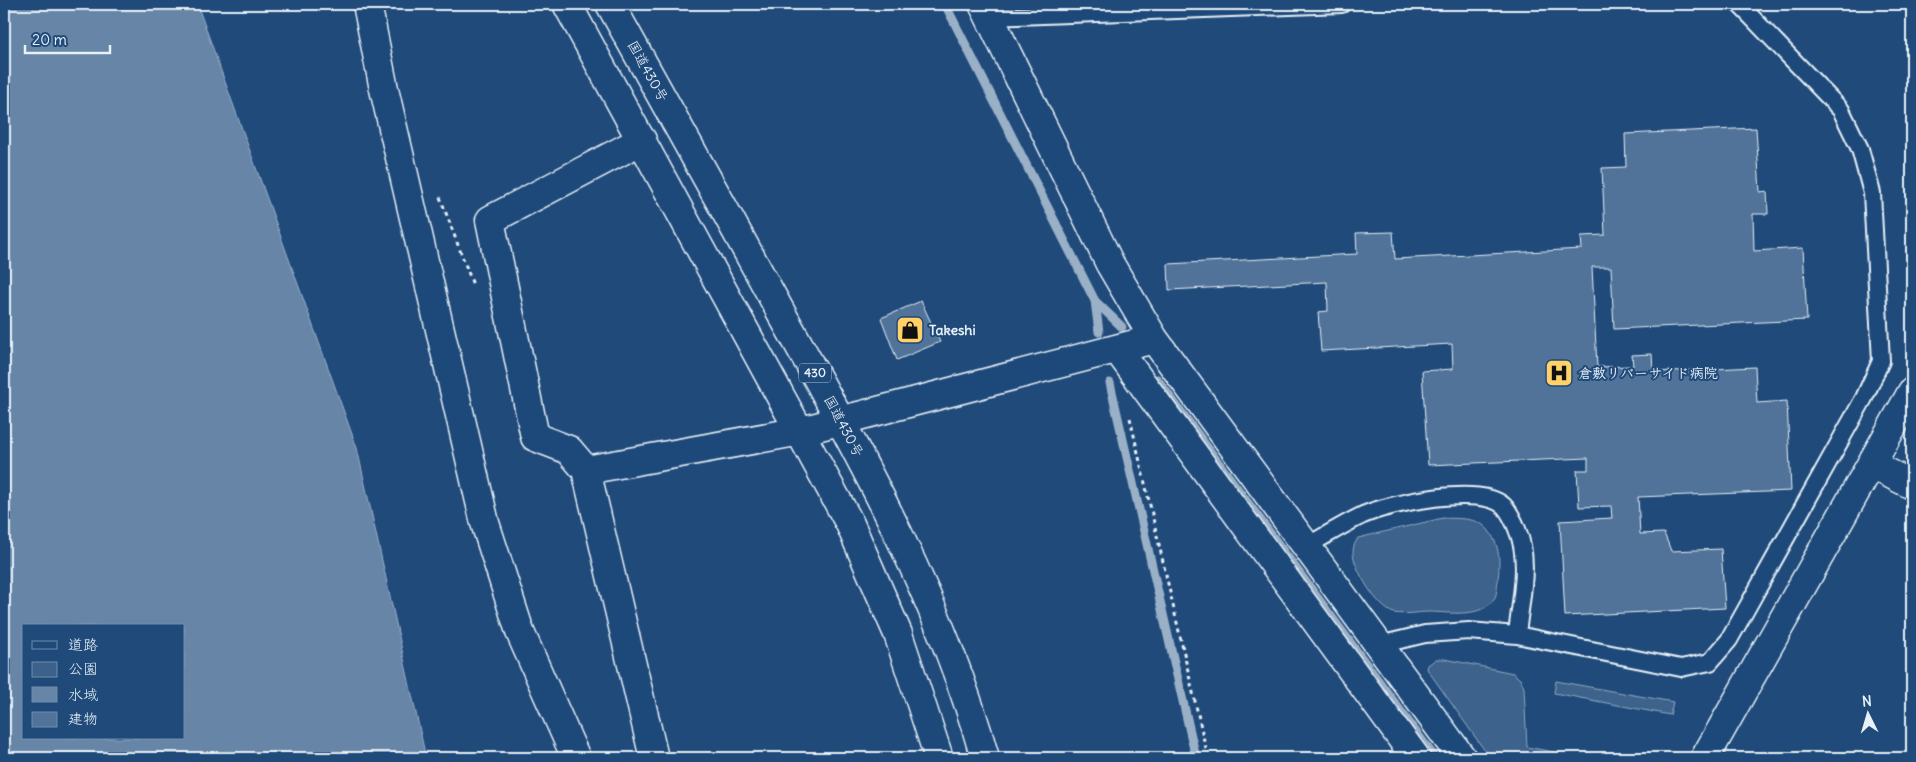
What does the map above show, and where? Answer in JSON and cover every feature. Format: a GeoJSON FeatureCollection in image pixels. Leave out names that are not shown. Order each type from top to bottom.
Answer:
{"type":"FeatureCollection","features":[{"type":"Feature","properties":{"kind":"main road"},"geometry":{"type":"LineString","coordinates":[[367,4],[384,89],[485,523],[520,632],[576,758]]}},
{"type":"Feature","properties":{"kind":"main road"},"geometry":{"type":"LineString","coordinates":[[567,4],[850,524],[898,634],[939,758]]}},
{"type":"Feature","properties":{"kind":"main road","name":"国道430号"},"geometry":{"type":"LineString","coordinates":[[610,4],[842,421],[909,554],[942,630],[970,703],[985,758]]}},
{"type":"Feature","properties":{"kind":"main road"},"geometry":{"type":"LineString","coordinates":[[986,10],[1110,264],[1154,339],[1462,758]]}},
{"type":"Feature","properties":{"kind":"main road"},"geometry":{"type":"LineString","coordinates":[[642,140],[490,220],[535,437],[569,450],[586,470],[654,758]]}},
{"type":"Feature","properties":{"kind":"main road"},"geometry":{"type":"LineString","coordinates":[[586,470],[801,431],[1154,339]]}},
{"type":"Feature","properties":{"kind":"main road"},"geometry":{"type":"LineString","coordinates":[[1117,349],[1416,758]]}},
{"type":"Feature","properties":{"kind":"main road"},"geometry":{"type":"LineString","coordinates":[[1705,758],[1912,392]]}},
{"type":"Feature","properties":{"kind":"main road"},"geometry":{"type":"LineString","coordinates":[[1871,464],[1912,485]]}},
{"type":"Feature","properties":{"kind":"lane"},"geometry":{"type":"LineString","coordinates":[[986,10],[1342,4]]}},
{"type":"Feature","properties":{"kind":"lane"},"geometry":{"type":"LineString","coordinates":[[1379,645],[1425,634],[1469,631],[1517,635],[1681,668],[1710,662],[1728,640],[1864,398],[1881,361],[1872,193],[1860,149],[1841,110],[1739,4]]}},
{"type":"Feature","properties":{"kind":"lane"},"geometry":{"type":"LineString","coordinates":[[1307,546],[1364,514],[1406,502],[1441,497],[1469,496],[1492,500],[1504,506],[1518,530],[1523,555],[1524,563],[1517,635]]}},
{"type":"Feature","properties":{"kind":"path"},"geometry":{"type":"LineString","coordinates":[[438,191],[476,294]]}},
{"type":"Feature","properties":{"kind":"path"},"geometry":{"type":"LineString","coordinates":[[1130,416],[1208,758]]}},
{"type":"Feature","properties":{"kind":"green space"},"geometry":{"type":"Polygon","coordinates":[[[1443,518],[1477,522],[1483,525],[1493,537],[1498,551],[1499,564],[1497,590],[1494,599],[1481,609],[1464,613],[1429,612],[1398,614],[1388,610],[1374,596],[1357,568],[1353,552],[1358,538],[1443,518]]]}},
{"type":"Feature","properties":{"kind":"green space"},"geometry":{"type":"Polygon","coordinates":[[[1436,659],[1445,659],[1513,673],[1521,680],[1524,688],[1527,747],[1586,758],[1490,758],[1427,669],[1428,665],[1436,659]]]}},
{"type":"Feature","properties":{"kind":"green space"},"geometry":{"type":"Polygon","coordinates":[[[1556,681],[1673,702],[1670,715],[1554,693],[1556,681]]]}},
{"type":"Feature","properties":{"kind":"water"},"geometry":{"type":"Polygon","coordinates":[[[4,4],[197,4],[357,448],[426,758],[4,758],[4,4]]]}},
{"type":"Feature","properties":{"kind":"building"},"geometry":{"type":"Polygon","coordinates":[[[1756,128],[1760,192],[1767,191],[1768,214],[1753,214],[1754,251],[1803,248],[1807,320],[1614,329],[1611,267],[1592,267],[1597,367],[1633,366],[1632,355],[1652,354],[1653,372],[1755,367],[1757,403],[1787,401],[1791,491],[1638,497],[1640,534],[1664,533],[1671,551],[1721,549],[1725,608],[1565,616],[1560,521],[1612,518],[1611,506],[1579,507],[1577,470],[1588,470],[1588,458],[1428,465],[1422,371],[1453,369],[1452,344],[1321,351],[1318,312],[1328,311],[1327,282],[1169,290],[1168,264],[1357,254],[1356,233],[1393,232],[1395,259],[1582,249],[1581,236],[1605,235],[1602,168],[1626,167],[1625,134],[1756,128]]]}},
{"type":"Feature","properties":{"kind":"building","name":"Takeshi"},"geometry":{"type":"Polygon","coordinates":[[[921,301],[940,342],[897,360],[881,318],[921,301]]]}},
{"type":"Feature","properties":{"kind":"waterway"},"geometry":{"type":"LineString","coordinates":[[945,4],[1095,301],[1122,327]]}},
{"type":"Feature","properties":{"kind":"waterway"},"geometry":{"type":"LineString","coordinates":[[1095,301],[1099,332]]}},
{"type":"Feature","properties":{"kind":"waterway"},"geometry":{"type":"LineString","coordinates":[[1157,379],[1435,758]]}},
{"type":"Feature","properties":{"kind":"waterway"},"geometry":{"type":"LineString","coordinates":[[1110,383],[1196,758]]}},
{"type":"Feature","properties":{"kind":"place","name":"Takeshi"},"geometry":{"type":"Point","coordinates":[910,330]}},
{"type":"Feature","properties":{"kind":"place","name":"倉敷リバーサイド病院"},"geometry":{"type":"Point","coordinates":[1559,373]}}]}
